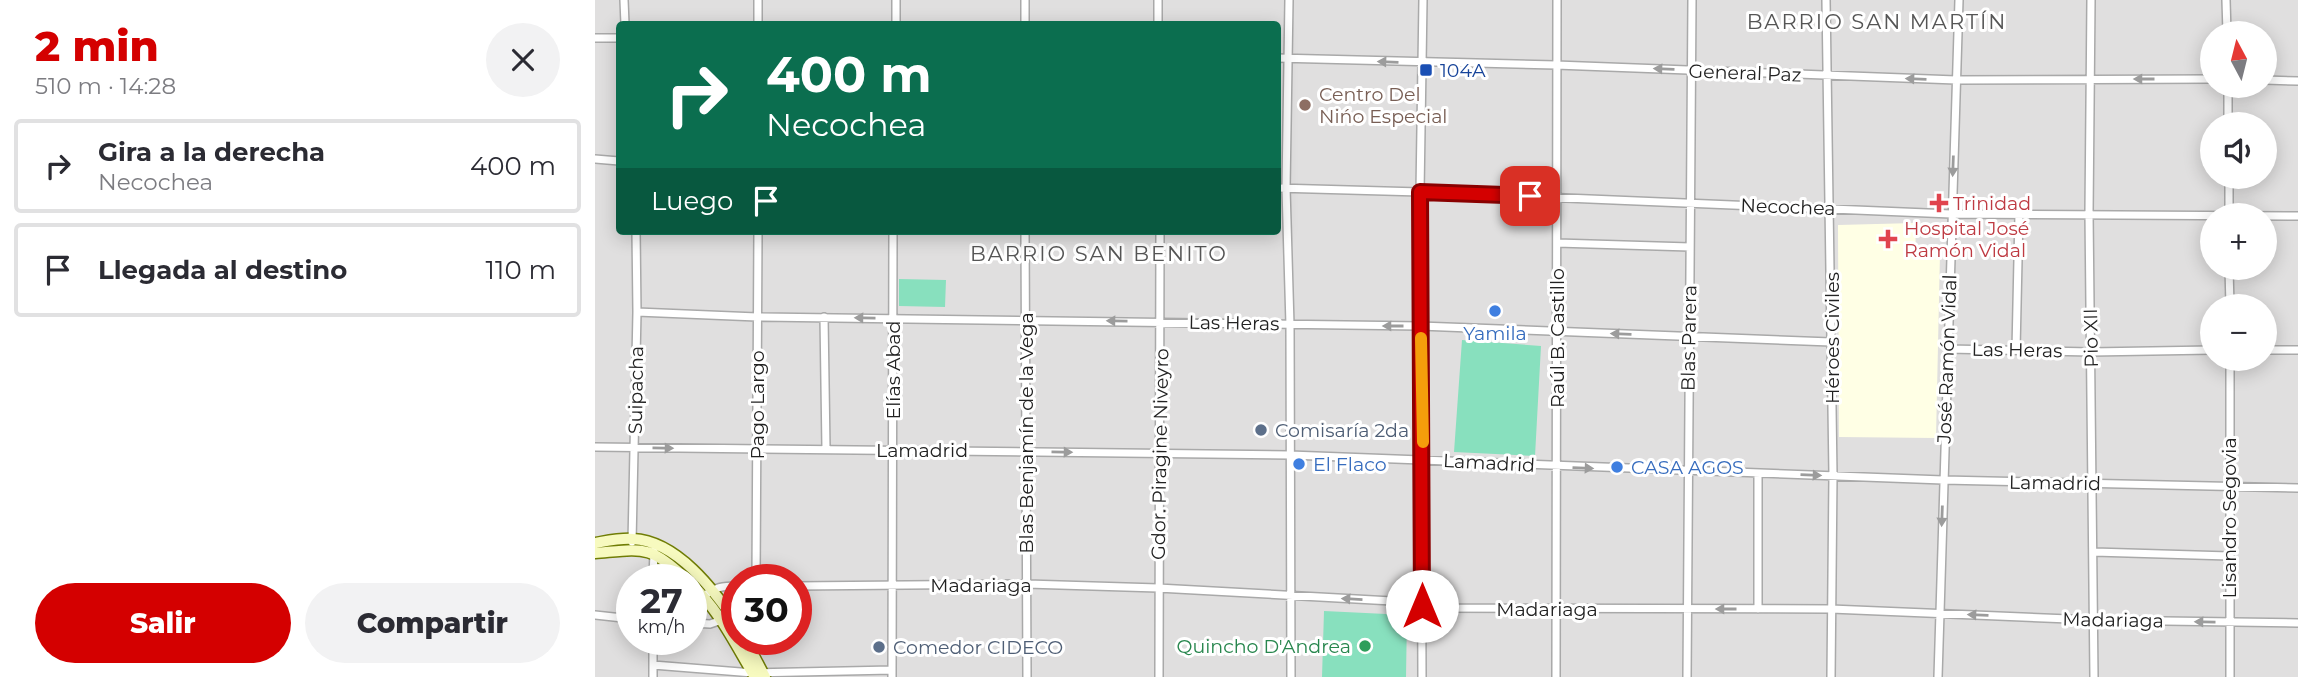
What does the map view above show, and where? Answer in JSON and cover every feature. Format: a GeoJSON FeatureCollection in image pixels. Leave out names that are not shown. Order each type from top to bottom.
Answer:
{"type":"FeatureCollection","features":[{"type":"Feature","properties":{"kind":"main road"},"geometry":{"type":"LineString","coordinates":[[595,543],[632,538],[677,556],[721,607]]}},
{"type":"Feature","properties":{"kind":"main road"},"geometry":{"type":"LineString","coordinates":[[595,553],[654,548],[671,564]]}},
{"type":"Feature","properties":{"kind":"main road"},"geometry":{"type":"LineString","coordinates":[[708,593],[721,618]]}},
{"type":"Feature","properties":{"kind":"main road"},"geometry":{"type":"LineString","coordinates":[[751,655],[759,675]]}},
{"type":"Feature","properties":{"kind":"street"},"geometry":{"type":"LineString","coordinates":[[624,0],[625,21]]}},
{"type":"Feature","properties":{"kind":"street"},"geometry":{"type":"LineString","coordinates":[[758,0],[758,21]]}},
{"type":"Feature","properties":{"kind":"street"},"geometry":{"type":"LineString","coordinates":[[896,0],[896,21]]}},
{"type":"Feature","properties":{"kind":"street"},"geometry":{"type":"LineString","coordinates":[[1025,0],[1025,21]]}},
{"type":"Feature","properties":{"kind":"street"},"geometry":{"type":"LineString","coordinates":[[1158,0],[1158,21]]}},
{"type":"Feature","properties":{"kind":"street"},"geometry":{"type":"LineString","coordinates":[[1289,0],[1282,188],[1290,325],[1291,677]]}},
{"type":"Feature","properties":{"kind":"street"},"geometry":{"type":"LineString","coordinates":[[1422,677],[1420,192],[1423,0]]}},
{"type":"Feature","properties":{"kind":"street","name":"Raúl B. Castillo"},"geometry":{"type":"LineString","coordinates":[[1556,677],[1557,0]]}},
{"type":"Feature","properties":{"kind":"street","name":"Blas Parera"},"geometry":{"type":"LineString","coordinates":[[1687,677],[1692,0]]}},
{"type":"Feature","properties":{"kind":"street","name":"Héroes Civiles"},"geometry":{"type":"LineString","coordinates":[[1826,0],[1833,475],[1831,677]]}},
{"type":"Feature","properties":{"kind":"street","name":"José Ramón Vidal"},"geometry":{"type":"LineString","coordinates":[[1938,677],[1959,0]]}},
{"type":"Feature","properties":{"kind":"street","name":"Pio XII"},"geometry":{"type":"LineString","coordinates":[[2091,0],[2089,214],[2094,677]]}},
{"type":"Feature","properties":{"kind":"street"},"geometry":{"type":"LineString","coordinates":[[2226,0],[2227,21]]}},
{"type":"Feature","properties":{"kind":"street"},"geometry":{"type":"LineString","coordinates":[[595,38],[616,38]]}},
{"type":"Feature","properties":{"kind":"street","name":"General Paz"},"geometry":{"type":"LineString","coordinates":[[1281,58],[1956,80],[2200,79]]}},
{"type":"Feature","properties":{"kind":"street"},"geometry":{"type":"LineString","coordinates":[[2277,80],[2298,81]]}},
{"type":"Feature","properties":{"kind":"street"},"geometry":{"type":"LineString","coordinates":[[595,159],[616,161]]}},
{"type":"Feature","properties":{"kind":"street","name":"Necochea"},"geometry":{"type":"LineString","coordinates":[[1282,188],[1951,214],[2200,215]]}},
{"type":"Feature","properties":{"kind":"street"},"geometry":{"type":"LineString","coordinates":[[2016,350],[2019,214]]}},
{"type":"Feature","properties":{"kind":"street","name":"Necochea"},"geometry":{"type":"LineString","coordinates":[[2277,216],[2298,216]]}},
{"type":"Feature","properties":{"kind":"street","name":"Suipacha"},"geometry":{"type":"LineString","coordinates":[[632,550],[636,235]]}},
{"type":"Feature","properties":{"kind":"street","name":"Pago Largo"},"geometry":{"type":"LineString","coordinates":[[756,564],[758,235]]}},
{"type":"Feature","properties":{"kind":"street","name":"Elías Abad"},"geometry":{"type":"LineString","coordinates":[[892,673],[893,235]]}},
{"type":"Feature","properties":{"kind":"street","name":"Blas Benjamín de la Vega"},"geometry":{"type":"LineString","coordinates":[[1025,235],[1027,677]]}},
{"type":"Feature","properties":{"kind":"street","name":"Gdor. Piragine Niveyro"},"geometry":{"type":"LineString","coordinates":[[1159,677],[1160,235]]}},
{"type":"Feature","properties":{"kind":"street"},"geometry":{"type":"LineString","coordinates":[[1557,243],[1690,247]]}},
{"type":"Feature","properties":{"kind":"street","name":"Las Heras"},"geometry":{"type":"LineString","coordinates":[[637,312],[757,317],[1420,326],[1831,342]]}},
{"type":"Feature","properties":{"kind":"street"},"geometry":{"type":"LineString","coordinates":[[824,317],[826,449]]}},
{"type":"Feature","properties":{"kind":"street","name":"Las Heras"},"geometry":{"type":"LineString","coordinates":[[1948,349],[2091,352],[2200,350]]}},
{"type":"Feature","properties":{"kind":"street"},"geometry":{"type":"LineString","coordinates":[[2277,350],[2298,350]]}},
{"type":"Feature","properties":{"kind":"street","name":"Lisandro Segovia"},"geometry":{"type":"LineString","coordinates":[[2230,371],[2230,677]]}},
{"type":"Feature","properties":{"kind":"street","name":"Lamadrid"},"geometry":{"type":"LineString","coordinates":[[595,447],[1290,455],[1687,472],[2298,488]]}},
{"type":"Feature","properties":{"kind":"street"},"geometry":{"type":"LineString","coordinates":[[1758,473],[1758,609]]}},
{"type":"Feature","properties":{"kind":"street"},"geometry":{"type":"LineString","coordinates":[[653,564],[654,548]]}},
{"type":"Feature","properties":{"kind":"street"},"geometry":{"type":"LineString","coordinates":[[2094,552],[2229,556]]}},
{"type":"Feature","properties":{"kind":"street","name":"Madariaga"},"geometry":{"type":"LineString","coordinates":[[812,586],[1027,584],[1158,588],[1410,602],[1434,608],[1831,609],[2094,620],[2298,623]]}},
{"type":"Feature","properties":{"kind":"street"},"geometry":{"type":"LineString","coordinates":[[708,593],[721,590]]}},
{"type":"Feature","properties":{"kind":"street"},"geometry":{"type":"LineString","coordinates":[[595,615],[616,617]]}},
{"type":"Feature","properties":{"kind":"street"},"geometry":{"type":"LineString","coordinates":[[653,655],[653,677]]}},
{"type":"Feature","properties":{"kind":"street"},"geometry":{"type":"LineString","coordinates":[[653,665],[759,675],[892,673]]}},
{"type":"Feature","properties":{"kind":"shaded area"},"geometry":{"type":"Polygon","coordinates":[[[595,0],[2298,0],[2298,677],[595,677],[595,0]]]}},
{"type":"Feature","properties":{"kind":"shaded area"},"geometry":{"type":"Polygon","coordinates":[[[1915,223],[1916,253],[1940,253],[1936,438],[1839,437],[1838,225],[1915,223]]]}},
{"type":"Feature","properties":{"kind":"green space"},"geometry":{"type":"Polygon","coordinates":[[[899,279],[946,280],[945,307],[899,306],[899,279]]]}},
{"type":"Feature","properties":{"kind":"green space"},"geometry":{"type":"Polygon","coordinates":[[[1462,340],[1541,346],[1535,456],[1454,452],[1462,340]]]}},
{"type":"Feature","properties":{"kind":"green space","name":"Quincho D'Andrea"},"geometry":{"type":"Polygon","coordinates":[[[1324,611],[1407,615],[1406,677],[1322,677],[1324,611]]]}},
{"type":"Feature","properties":{"kind":"slow traffic"},"geometry":{"type":"LineString","coordinates":[[1421,338],[1423,442]]}},
{"type":"Feature","properties":{"kind":"place","name":"104A"},"geometry":{"type":"Point","coordinates":[1426,70]}},
{"type":"Feature","properties":{"kind":"place","name":"Centro Del Nińo Especial"},"geometry":{"type":"Point","coordinates":[1305,105]}},
{"type":"Feature","properties":{"kind":"place","name":"Trinidad"},"geometry":{"type":"Point","coordinates":[1939,203]}},
{"type":"Feature","properties":{"kind":"place","name":"Hospital José Ramón Vidal"},"geometry":{"type":"Point","coordinates":[1888,239]}},
{"type":"Feature","properties":{"kind":"place","name":"Yamila"},"geometry":{"type":"Point","coordinates":[1495,311]}},
{"type":"Feature","properties":{"kind":"place","name":"Comisaría 2da"},"geometry":{"type":"Point","coordinates":[1261,430]}},
{"type":"Feature","properties":{"kind":"place","name":"El Flaco"},"geometry":{"type":"Point","coordinates":[1299,464]}},
{"type":"Feature","properties":{"kind":"place","name":"CASA AGOS"},"geometry":{"type":"Point","coordinates":[1617,467]}},
{"type":"Feature","properties":{"kind":"place","name":"Quincho D'Andrea"},"geometry":{"type":"Point","coordinates":[1365,646]}},
{"type":"Feature","properties":{"kind":"place","name":"Comedor CIDECO"},"geometry":{"type":"Point","coordinates":[879,647]}},
{"type":"Feature","properties":{"kind":"district","name":"BARRIO SAN MARTÍN"},"geometry":{"type":"Point","coordinates":[1877,21]}},
{"type":"Feature","properties":{"kind":"district","name":"BARRIO SAN BENITO"},"geometry":{"type":"Point","coordinates":[1099,253]}},
{"type":"Feature","properties":{"kind":"route"},"geometry":{"type":"LineString","coordinates":[[1422,606],[1420,192],[1530,196]]}}]}
